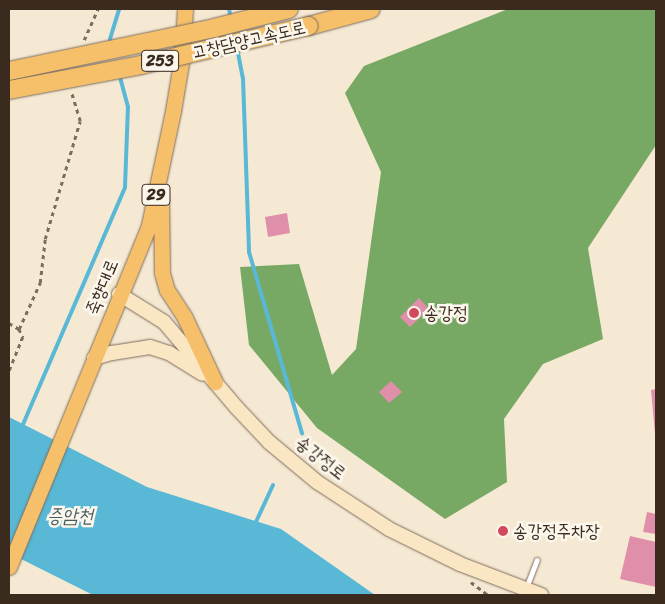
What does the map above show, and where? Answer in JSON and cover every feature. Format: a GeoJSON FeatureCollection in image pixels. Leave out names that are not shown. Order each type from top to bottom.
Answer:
{"type":"FeatureCollection","features":[{"type":"Feature","properties":{"kind":"highway","name":"고창담양고속도로"},"geometry":{"type":"LineString","coordinates":[[9,71],[214,28],[289,9]]}},
{"type":"Feature","properties":{"kind":"highway","name":"고창담양고속도로"},"geometry":{"type":"LineString","coordinates":[[9,90],[141,65],[309,26],[370,9]]}},
{"type":"Feature","properties":{"kind":"main road","name":"죽향대로"},"geometry":{"type":"LineString","coordinates":[[9,567],[119,294],[149,225],[161,173],[182,57],[185,9]]}},
{"type":"Feature","properties":{"kind":"main road"},"geometry":{"type":"LineString","coordinates":[[161,173],[160,239],[162,273],[168,290],[185,318],[215,382]]}},
{"type":"Feature","properties":{"kind":"main road","name":"송강정로"},"geometry":{"type":"LineString","coordinates":[[119,294],[164,322],[269,442],[318,482],[389,529],[460,564],[525,591],[540,595]]}},
{"type":"Feature","properties":{"kind":"main road"},"geometry":{"type":"LineString","coordinates":[[91,365],[112,353],[150,348],[169,353],[215,382]]}},
{"type":"Feature","properties":{"kind":"lane"},"geometry":{"type":"LineString","coordinates":[[525,591],[537,560]]}},
{"type":"Feature","properties":{"kind":"path"},"geometry":{"type":"LineString","coordinates":[[82,46],[98,9]]}},
{"type":"Feature","properties":{"kind":"path"},"geometry":{"type":"LineString","coordinates":[[19,329],[40,283],[45,239],[80,121],[70,87]]}},
{"type":"Feature","properties":{"kind":"path"},"geometry":{"type":"LineString","coordinates":[[9,323],[19,329],[23,337],[9,371]]}},
{"type":"Feature","properties":{"kind":"green space"},"geometry":{"type":"Polygon","coordinates":[[[508,9],[656,9],[656,145],[588,248],[603,339],[543,364],[504,419],[507,482],[445,519],[317,428],[249,345],[240,267],[299,264],[332,375],[356,349],[381,172],[345,93],[364,66],[508,9]]]}},
{"type":"Feature","properties":{"kind":"water","name":"증암천"},"geometry":{"type":"Polygon","coordinates":[[[9,417],[147,487],[281,529],[375,595],[93,595],[9,553],[9,417]]]}},
{"type":"Feature","properties":{"kind":"building"},"geometry":{"type":"Polygon","coordinates":[[[287,213],[290,233],[268,237],[265,217],[287,213]]]}},
{"type":"Feature","properties":{"kind":"building","name":"송강정"},"geometry":{"type":"Polygon","coordinates":[[[419,298],[429,309],[410,327],[400,317],[419,298]]]}},
{"type":"Feature","properties":{"kind":"building"},"geometry":{"type":"Polygon","coordinates":[[[391,381],[402,392],[389,403],[379,392],[391,381]]]}},
{"type":"Feature","properties":{"kind":"building"},"geometry":{"type":"Polygon","coordinates":[[[656,389],[656,434],[655,434],[651,390],[656,389]]]}},
{"type":"Feature","properties":{"kind":"building"},"geometry":{"type":"Polygon","coordinates":[[[647,512],[656,514],[656,534],[643,532],[647,512]]]}},
{"type":"Feature","properties":{"kind":"building"},"geometry":{"type":"Polygon","coordinates":[[[630,536],[656,542],[656,587],[620,579],[630,536]]]}},
{"type":"Feature","properties":{"kind":"waterway"},"geometry":{"type":"LineString","coordinates":[[112,45],[110,39],[119,9]]}},
{"type":"Feature","properties":{"kind":"waterway"},"geometry":{"type":"LineString","coordinates":[[229,9],[231,19]]}},
{"type":"Feature","properties":{"kind":"waterway"},"geometry":{"type":"LineString","coordinates":[[237,48],[243,78],[249,252],[302,433]]}},
{"type":"Feature","properties":{"kind":"waterway"},"geometry":{"type":"LineString","coordinates":[[21,429],[125,187],[128,107],[119,74]]}},
{"type":"Feature","properties":{"kind":"waterway"},"geometry":{"type":"LineString","coordinates":[[255,524],[273,485]]}},
{"type":"Feature","properties":{"kind":"place","name":"송강정"},"geometry":{"type":"Point","coordinates":[414,313]}},
{"type":"Feature","properties":{"kind":"place","name":"송강정주차장"},"geometry":{"type":"Point","coordinates":[503,531]}}]}
